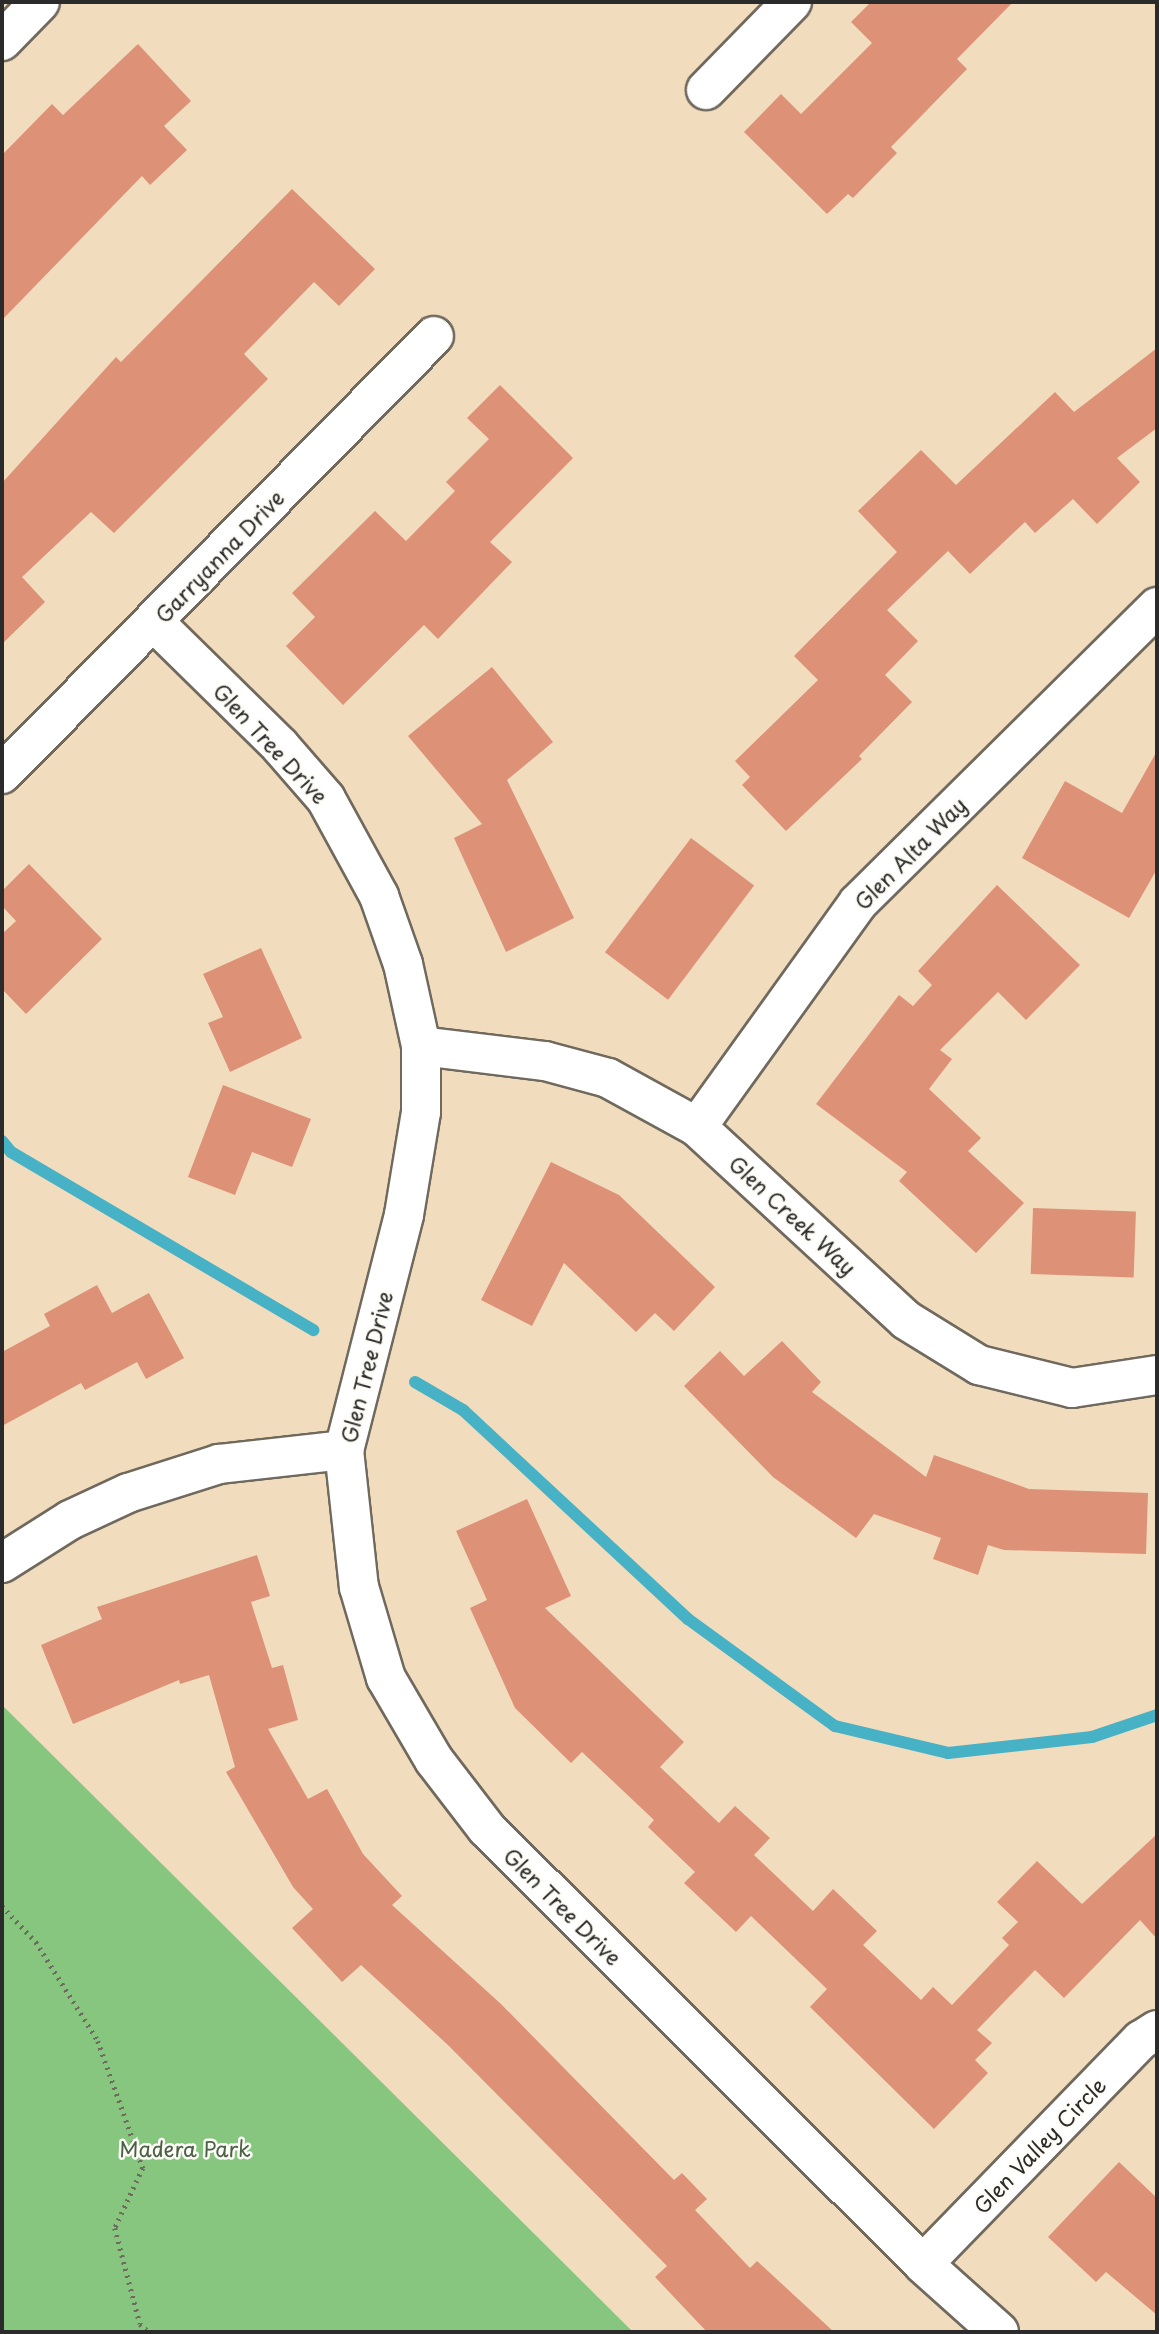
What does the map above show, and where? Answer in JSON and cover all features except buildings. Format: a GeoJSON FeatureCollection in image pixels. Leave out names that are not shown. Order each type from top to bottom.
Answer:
{"type":"FeatureCollection","features":[{"type":"Feature","properties":{"kind":"street"},"geometry":{"type":"LineString","coordinates":[[2,41],[40,2]]}},
{"type":"Feature","properties":{"kind":"street"},"geometry":{"type":"LineString","coordinates":[[706,90],[792,2]]}},
{"type":"Feature","properties":{"kind":"street","name":"Garryanna Drive"},"geometry":{"type":"LineString","coordinates":[[2,774],[434,336]]}},
{"type":"Feature","properties":{"kind":"street","name":"Glen Alta Way"},"geometry":{"type":"LineString","coordinates":[[697,1127],[858,902],[1157,607]]}},
{"type":"Feature","properties":{"kind":"street","name":"Glen Tree Drive"},"geometry":{"type":"LineString","coordinates":[[154,622],[280,746],[326,799],[379,896],[403,964],[421,1046],[421,1112],[404,1215],[344,1450],[359,1587],[386,1678],[434,1760],[506,1848],[923,2264],[999,2332]]}},
{"type":"Feature","properties":{"kind":"street","name":"Glen Creek Way"},"geometry":{"type":"LineString","coordinates":[[421,1046],[545,1060],[608,1078],[697,1127],[906,1320],[979,1365],[1072,1388],[1157,1375]]}},
{"type":"Feature","properties":{"kind":"street"},"geometry":{"type":"LineString","coordinates":[[2,1563],[71,1520],[128,1493],[219,1464],[344,1450]]}},
{"type":"Feature","properties":{"kind":"street","name":"Glen Valley Circle"},"geometry":{"type":"LineString","coordinates":[[923,2264],[1141,2040],[1157,2030]]}},
{"type":"Feature","properties":{"kind":"path"},"geometry":{"type":"LineString","coordinates":[[2,1906],[36,1942],[98,2042],[143,2168],[116,2228],[141,2324],[149,2332]]}},
{"type":"Feature","properties":{"kind":"green space","name":"Madera Park"},"geometry":{"type":"Polygon","coordinates":[[[2,1705],[633,2332],[2,2332],[2,1705]]]}},
{"type":"Feature","properties":{"kind":"waterway"},"geometry":{"type":"LineString","coordinates":[[2,1141],[11,1152],[313,1330]]}},
{"type":"Feature","properties":{"kind":"waterway"},"geometry":{"type":"LineString","coordinates":[[415,1382],[463,1410],[688,1619],[835,1726],[948,1753],[1092,1737],[1157,1715]]}}]}
